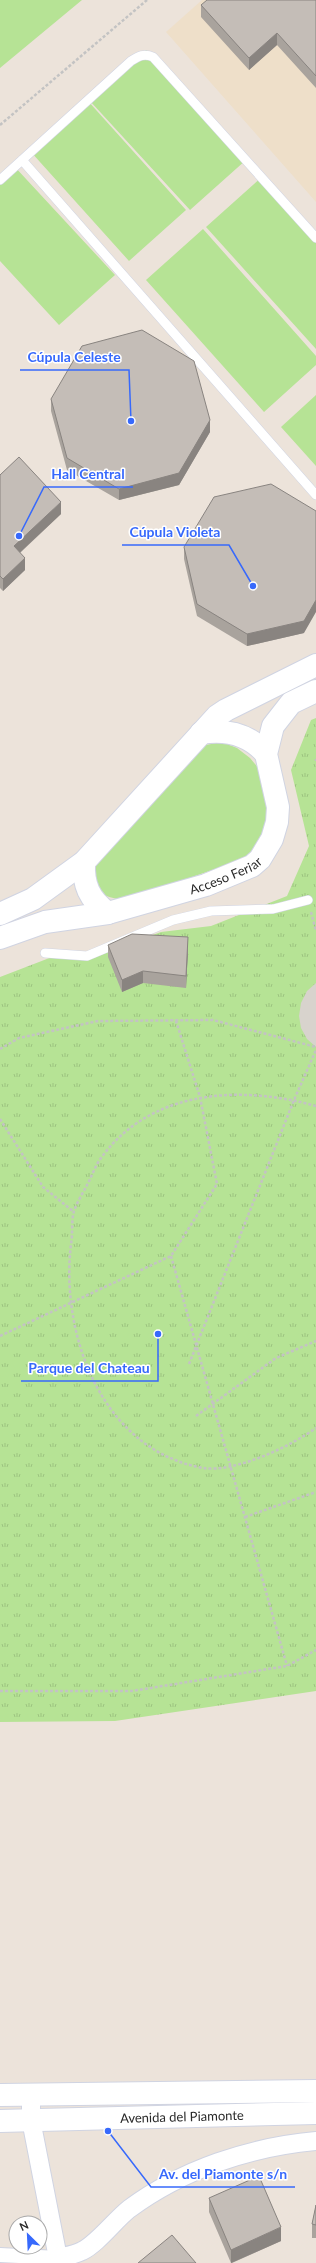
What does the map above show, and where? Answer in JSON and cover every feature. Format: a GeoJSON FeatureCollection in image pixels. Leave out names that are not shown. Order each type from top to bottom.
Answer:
{"type":"FeatureCollection","features":[{"type":"Feature","properties":{"kind":"main road"},"geometry":{"type":"LineString","coordinates":[[0,914],[33,899],[84,862],[201,733],[226,710],[316,665]]}},
{"type":"Feature","properties":{"kind":"main road","name":"Acceso Feriar"},"geometry":{"type":"LineString","coordinates":[[0,938],[45,922],[108,913],[206,885],[252,866],[260,859],[272,839],[277,822],[278,807],[266,754],[273,726],[291,703],[316,691]]}},
{"type":"Feature","properties":{"kind":"main road"},"geometry":{"type":"LineString","coordinates":[[201,733],[227,731],[244,736],[259,746],[266,754]]}},
{"type":"Feature","properties":{"kind":"main road"},"geometry":{"type":"LineString","coordinates":[[84,862],[85,884],[89,894],[95,904],[108,913]]}},
{"type":"Feature","properties":{"kind":"main road","name":"Avenida del Piamonte"},"geometry":{"type":"LineString","coordinates":[[0,2095],[316,2091]]}},
{"type":"Feature","properties":{"kind":"main road","name":"Avenida del Piamonte"},"geometry":{"type":"LineString","coordinates":[[0,2121],[316,2113]]}},
{"type":"Feature","properties":{"kind":"street"},"geometry":{"type":"LineString","coordinates":[[31,2095],[31,2120],[59,2260]]}},
{"type":"Feature","properties":{"kind":"street"},"geometry":{"type":"LineString","coordinates":[[0,2255],[59,2260],[83,2251],[129,2209],[163,2187],[198,2169],[276,2145],[316,2141]]}},
{"type":"Feature","properties":{"kind":"lane"},"geometry":{"type":"LineString","coordinates":[[0,180],[131,61],[140,55],[147,55],[153,57],[316,238]]}},
{"type":"Feature","properties":{"kind":"lane"},"geometry":{"type":"LineString","coordinates":[[22,160],[316,495]]}},
{"type":"Feature","properties":{"kind":"lane"},"geometry":{"type":"LineString","coordinates":[[45,953],[87,956],[173,920],[211,911],[273,909],[308,900]]}},
{"type":"Feature","properties":{"kind":"path"},"geometry":{"type":"LineString","coordinates":[[0,125],[147,0]]}},
{"type":"Feature","properties":{"kind":"path"},"geometry":{"type":"LineString","coordinates":[[0,1049],[19,1038],[98,1021],[176,1022],[213,1020],[316,1049],[294,1100],[189,1364]]}},
{"type":"Feature","properties":{"kind":"path"},"geometry":{"type":"LineString","coordinates":[[0,1336],[171,1256],[217,1184],[200,1096],[176,1022]]}},
{"type":"Feature","properties":{"kind":"path"},"geometry":{"type":"LineString","coordinates":[[316,1106],[268,1095],[234,1094],[200,1096],[165,1107],[127,1129],[100,1159],[74,1212],[68,1270],[70,1303],[75,1331],[86,1366],[107,1404],[135,1435],[169,1457],[204,1468],[231,1466],[264,1457],[316,1428]]}},
{"type":"Feature","properties":{"kind":"path"},"geometry":{"type":"LineString","coordinates":[[0,1119],[43,1187],[74,1212]]}},
{"type":"Feature","properties":{"kind":"path"},"geometry":{"type":"LineString","coordinates":[[171,1256],[287,1666]]}},
{"type":"Feature","properties":{"kind":"path"},"geometry":{"type":"LineString","coordinates":[[196,1416],[276,1358],[316,1341]]}},
{"type":"Feature","properties":{"kind":"path"},"geometry":{"type":"LineString","coordinates":[[245,1517],[316,1492]]}},
{"type":"Feature","properties":{"kind":"path"},"geometry":{"type":"LineString","coordinates":[[0,1692],[132,1691],[287,1666],[316,1650]]}},
{"type":"Feature","properties":{"kind":"shaded area"},"geometry":{"type":"Polygon","coordinates":[[[202,0],[316,0],[316,202],[166,32],[202,0]]]}},
{"type":"Feature","properties":{"kind":"shaded area"},"geometry":{"type":"Polygon","coordinates":[[[316,983],[316,1047],[307,1039],[301,1028],[299,1016],[301,1003],[307,991],[316,983]]]}},
{"type":"Feature","properties":{"kind":"green space"},"geometry":{"type":"Polygon","coordinates":[[[0,0],[82,0],[0,68],[0,0]]]}},
{"type":"Feature","properties":{"kind":"green space"},"geometry":{"type":"Polygon","coordinates":[[[146,50],[246,160],[190,210],[90,101],[146,50]]]}},
{"type":"Feature","properties":{"kind":"green space"},"geometry":{"type":"Polygon","coordinates":[[[88,101],[186,210],[129,261],[31,152],[88,101]]]}},
{"type":"Feature","properties":{"kind":"green space"},"geometry":{"type":"Polygon","coordinates":[[[14,166],[115,275],[59,325],[0,261],[0,178],[14,166]]]}},
{"type":"Feature","properties":{"kind":"green space"},"geometry":{"type":"Polygon","coordinates":[[[263,176],[316,235],[316,349],[206,227],[263,176]]]}},
{"type":"Feature","properties":{"kind":"green space"},"geometry":{"type":"Polygon","coordinates":[[[203,229],[316,356],[316,365],[264,412],[146,280],[203,229]]]}},
{"type":"Feature","properties":{"kind":"green space"},"geometry":{"type":"Polygon","coordinates":[[[316,395],[316,466],[281,427],[316,395]]]}},
{"type":"Feature","properties":{"kind":"green space"},"geometry":{"type":"Polygon","coordinates":[[[316,718],[316,1691],[115,1721],[0,1722],[0,977],[52,957],[110,951],[161,932],[211,926],[287,896],[309,846],[291,770],[311,720],[316,718]]]}},
{"type":"Feature","properties":{"kind":"green space"},"geometry":{"type":"Polygon","coordinates":[[[222,742],[237,748],[250,758],[264,775],[270,821],[249,857],[127,900],[111,898],[101,892],[96,882],[95,866],[182,765],[206,745],[222,742]]]}},
{"type":"Feature","properties":{"kind":"building"},"geometry":{"type":"Polygon","coordinates":[[[207,0],[316,0],[316,76],[277,33],[249,58],[201,5],[207,0]]]}},
{"type":"Feature","properties":{"kind":"building"},"geometry":{"type":"Polygon","coordinates":[[[142,330],[194,361],[210,420],[179,473],[119,489],[67,458],[51,399],[82,346],[142,330]]]}},
{"type":"Feature","properties":{"kind":"building"},"geometry":{"type":"Polygon","coordinates":[[[19,457],[61,502],[14,546],[25,558],[3,579],[0,576],[0,475],[19,457]]]}},
{"type":"Feature","properties":{"kind":"building"},"geometry":{"type":"Polygon","coordinates":[[[271,484],[316,511],[316,600],[304,621],[247,634],[197,604],[184,547],[214,497],[271,484]]]}},
{"type":"Feature","properties":{"kind":"building"},"geometry":{"type":"Polygon","coordinates":[[[132,934],[188,937],[186,976],[143,971],[122,980],[108,945],[132,934]]]}},
{"type":"Feature","properties":{"kind":"building"},"geometry":{"type":"Polygon","coordinates":[[[259,2176],[281,2227],[231,2250],[209,2198],[259,2176]]]}},
{"type":"Feature","properties":{"kind":"building"},"geometry":{"type":"Polygon","coordinates":[[[316,2205],[316,2225],[312,2224],[316,2205]]]}},
{"type":"Feature","properties":{"kind":"building"},"geometry":{"type":"Polygon","coordinates":[[[172,2235],[196,2263],[138,2263],[172,2235]]]}},
{"type":"Feature","properties":{"kind":"place","name":"Cúpula Celeste"},"geometry":{"type":"Point","coordinates":[131,421]}},
{"type":"Feature","properties":{"kind":"place","name":"Hall Central"},"geometry":{"type":"Point","coordinates":[19,536]}},
{"type":"Feature","properties":{"kind":"place","name":"Cúpula Violeta"},"geometry":{"type":"Point","coordinates":[253,586]}},
{"type":"Feature","properties":{"kind":"place","name":"Parque del Chateau"},"geometry":{"type":"Point","coordinates":[158,1334]}},
{"type":"Feature","properties":{"kind":"place","name":"Av. del Piamonte s/n"},"geometry":{"type":"Point","coordinates":[108,2131]}}]}
